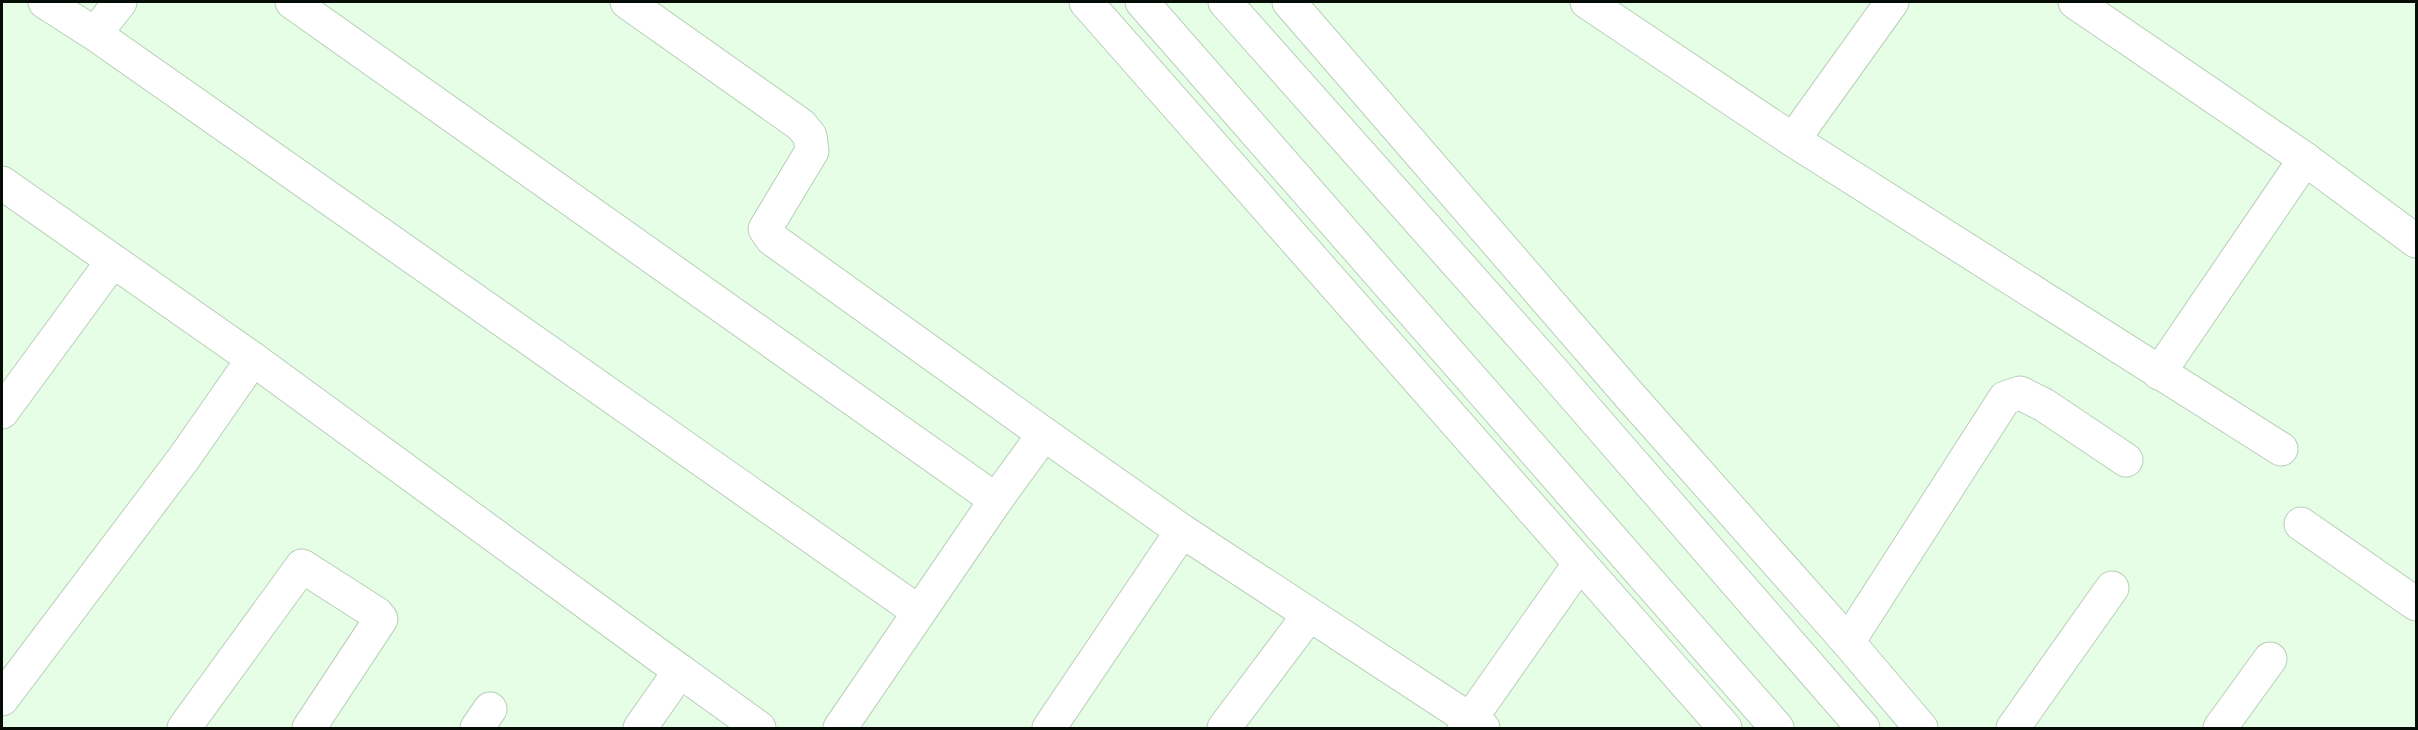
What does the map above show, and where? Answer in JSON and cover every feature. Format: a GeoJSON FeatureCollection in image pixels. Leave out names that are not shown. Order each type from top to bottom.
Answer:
{"type":"FeatureCollection","features":[{"type":"Feature","properties":{"kind":"street"},"geometry":{"type":"LineString","coordinates":[[45,2],[95,34],[919,612]]}},
{"type":"Feature","properties":{"kind":"street"},"geometry":{"type":"LineString","coordinates":[[95,34],[120,2]]}},
{"type":"Feature","properties":{"kind":"street"},"geometry":{"type":"LineString","coordinates":[[292,2],[996,500]]}},
{"type":"Feature","properties":{"kind":"street"},"geometry":{"type":"LineString","coordinates":[[627,2],[801,125],[810,136],[812,152],[765,230],[772,238],[1044,435],[1182,531],[1473,726],[1580,563]]}},
{"type":"Feature","properties":{"kind":"street"},"geometry":{"type":"LineString","coordinates":[[1086,2],[1725,729]]}},
{"type":"Feature","properties":{"kind":"street"},"geometry":{"type":"LineString","coordinates":[[1142,2],[1778,729]]}},
{"type":"Feature","properties":{"kind":"street"},"geometry":{"type":"LineString","coordinates":[[1225,2],[1544,361],[1863,729]]}},
{"type":"Feature","properties":{"kind":"street"},"geometry":{"type":"LineString","coordinates":[[1289,2],[1630,396],[1848,642],[1921,729]]}},
{"type":"Feature","properties":{"kind":"street"},"geometry":{"type":"LineString","coordinates":[[1587,2],[1793,140],[2281,449]]}},
{"type":"Feature","properties":{"kind":"street"},"geometry":{"type":"LineString","coordinates":[[1793,140],[1892,2]]}},
{"type":"Feature","properties":{"kind":"street"},"geometry":{"type":"LineString","coordinates":[[2075,2],[2305,159],[2416,241]]}},
{"type":"Feature","properties":{"kind":"street"},"geometry":{"type":"LineString","coordinates":[[2159,373],[2305,159]]}},
{"type":"Feature","properties":{"kind":"street"},"geometry":{"type":"LineString","coordinates":[[2,183],[253,359],[759,729]]}},
{"type":"Feature","properties":{"kind":"street"},"geometry":{"type":"LineString","coordinates":[[2,412],[112,262]]}},
{"type":"Feature","properties":{"kind":"street"},"geometry":{"type":"LineString","coordinates":[[2,699],[184,458],[253,359]]}},
{"type":"Feature","properties":{"kind":"street"},"geometry":{"type":"LineString","coordinates":[[1848,642],[2005,398],[2020,393],[2044,405],[2126,460]]}},
{"type":"Feature","properties":{"kind":"street"},"geometry":{"type":"LineString","coordinates":[[840,729],[996,500],[1044,435]]}},
{"type":"Feature","properties":{"kind":"street"},"geometry":{"type":"LineString","coordinates":[[2301,525],[2416,604]]}},
{"type":"Feature","properties":{"kind":"street"},"geometry":{"type":"LineString","coordinates":[[1049,729],[1182,531]]}},
{"type":"Feature","properties":{"kind":"street"},"geometry":{"type":"LineString","coordinates":[[184,729],[302,566],[377,614],[381,620],[309,729]]}},
{"type":"Feature","properties":{"kind":"street"},"geometry":{"type":"LineString","coordinates":[[2013,729],[2112,588]]}},
{"type":"Feature","properties":{"kind":"street"},"geometry":{"type":"LineString","coordinates":[[1224,729],[1309,615]]}},
{"type":"Feature","properties":{"kind":"street"},"geometry":{"type":"LineString","coordinates":[[2220,729],[2270,659]]}},
{"type":"Feature","properties":{"kind":"street"},"geometry":{"type":"LineString","coordinates":[[640,729],[680,671]]}}]}
